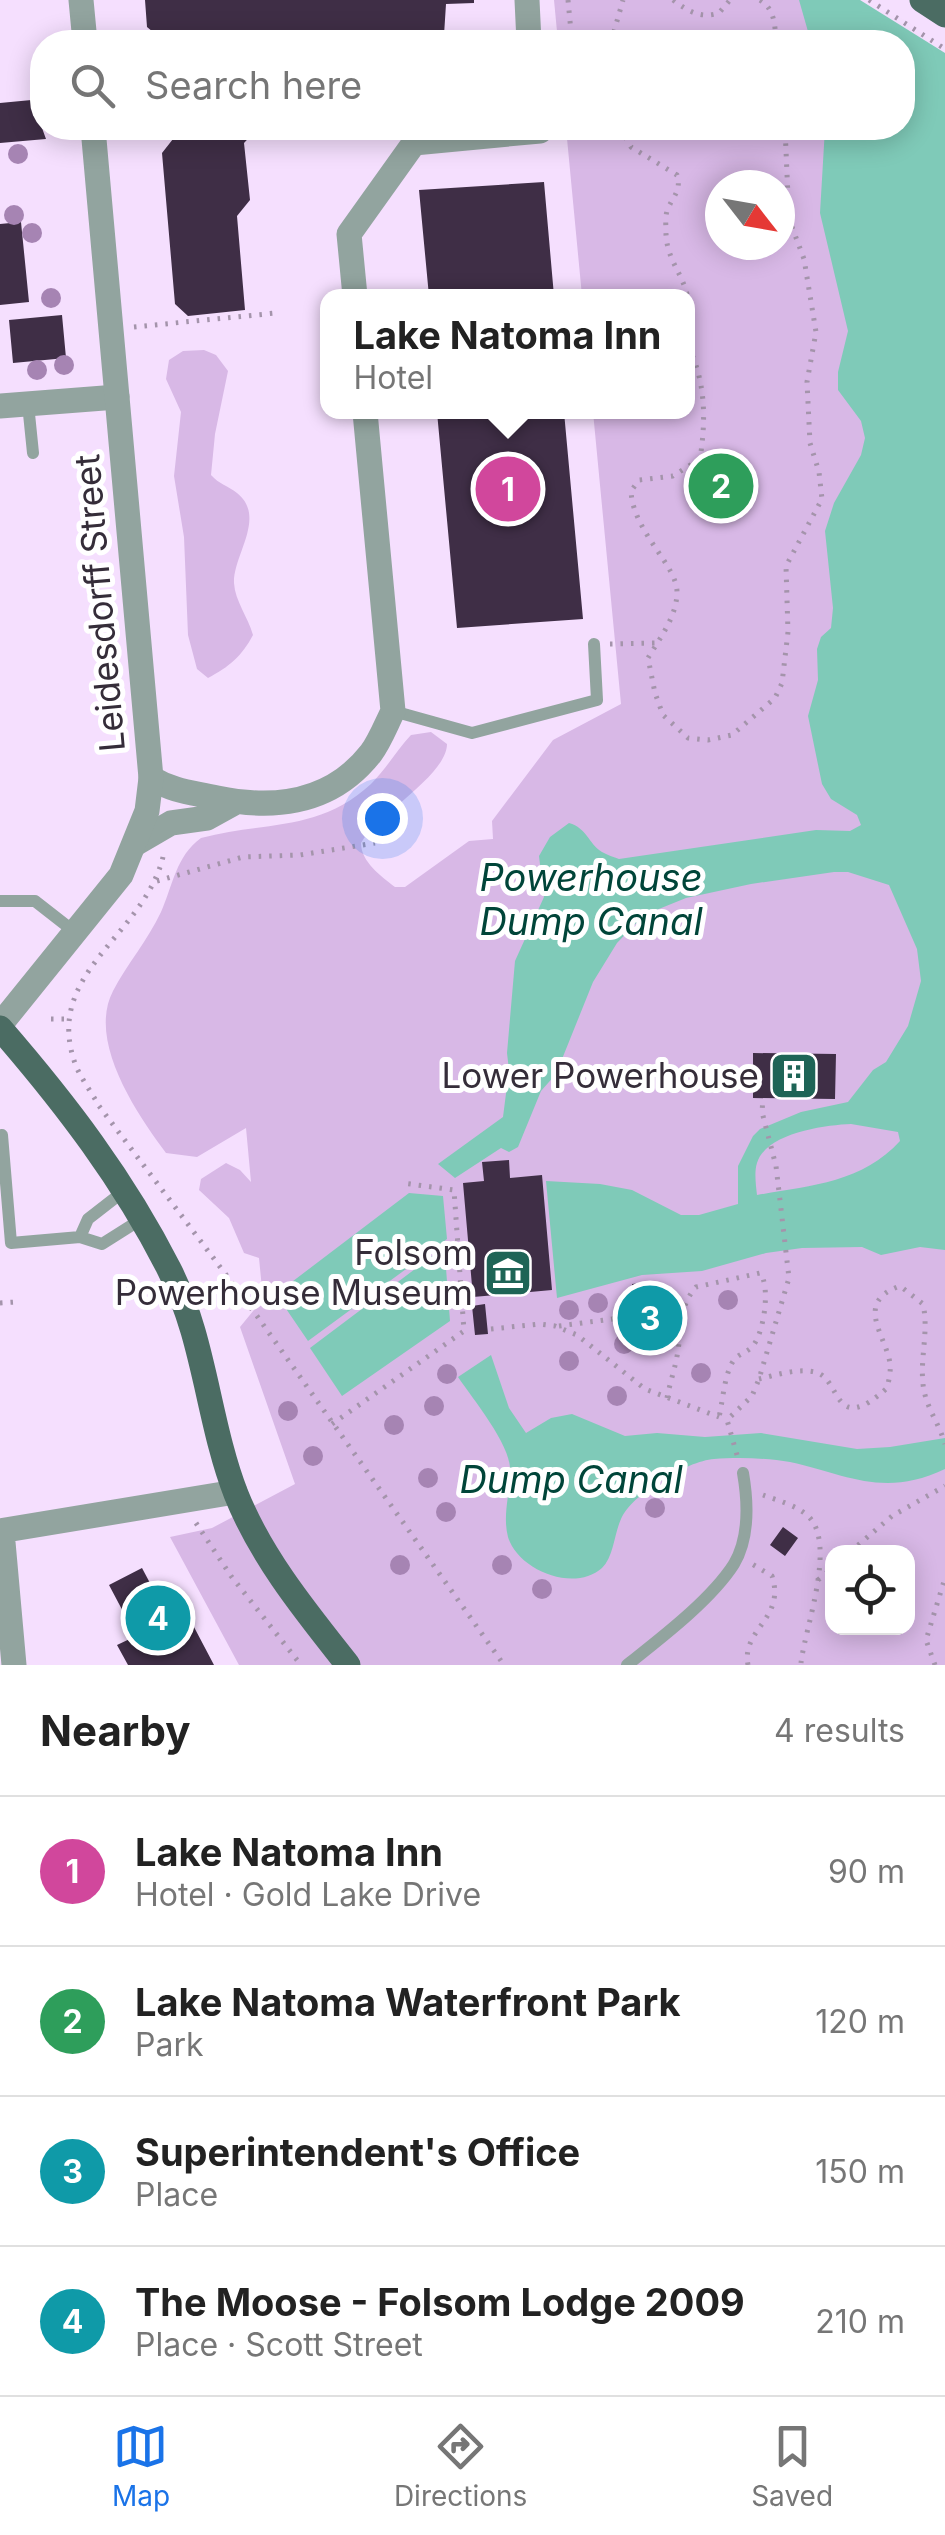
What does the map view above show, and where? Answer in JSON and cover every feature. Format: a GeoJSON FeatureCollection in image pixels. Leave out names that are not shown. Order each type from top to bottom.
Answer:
{"type":"FeatureCollection","features":[{"type":"Feature","properties":{"kind":"main road"},"geometry":{"type":"LineString","coordinates":[[922,0],[945,15]]}},
{"type":"Feature","properties":{"kind":"main road"},"geometry":{"type":"LineString","coordinates":[[0,1027],[63,1102],[112,1169],[170,1272],[198,1353],[216,1431],[254,1536],[348,1665]]}},
{"type":"Feature","properties":{"kind":"street"},"geometry":{"type":"LineString","coordinates":[[81,0],[84,30]]}},
{"type":"Feature","properties":{"kind":"street"},"geometry":{"type":"LineString","coordinates":[[528,0],[529,30]]}},
{"type":"Feature","properties":{"kind":"street","name":"Leidesdorff Street"},"geometry":{"type":"LineString","coordinates":[[0,1027],[121,875],[146,811],[150,778],[94,140]]}},
{"type":"Feature","properties":{"kind":"street"},"geometry":{"type":"LineString","coordinates":[[354,289],[349,234],[414,143],[446,140]]}},
{"type":"Feature","properties":{"kind":"street"},"geometry":{"type":"LineString","coordinates":[[0,406],[118,398]]}},
{"type":"Feature","properties":{"kind":"street"},"geometry":{"type":"LineString","coordinates":[[150,778],[180,793],[236,802],[296,802],[338,784],[371,752],[393,712],[367,419]]}},
{"type":"Feature","properties":{"kind":"street"},"geometry":{"type":"LineString","coordinates":[[136,844],[172,823],[207,818],[236,802]]}},
{"type":"Feature","properties":{"kind":"street"},"geometry":{"type":"LineString","coordinates":[[14,1665],[1,1531],[236,1492]]}},
{"type":"Feature","properties":{"kind":"lane"},"geometry":{"type":"LineString","coordinates":[[28,404],[33,454]]}},
{"type":"Feature","properties":{"kind":"lane"},"geometry":{"type":"LineString","coordinates":[[393,712],[472,733],[597,700],[600,644]]}},
{"type":"Feature","properties":{"kind":"lane"},"geometry":{"type":"LineString","coordinates":[[0,901],[35,900],[76,933]]}},
{"type":"Feature","properties":{"kind":"lane"},"geometry":{"type":"LineString","coordinates":[[2,1135],[11,1243],[80,1238],[102,1244],[140,1220]]}},
{"type":"Feature","properties":{"kind":"lane"},"geometry":{"type":"LineString","coordinates":[[80,1238],[88,1219],[124,1191]]}},
{"type":"Feature","properties":{"kind":"lane"},"geometry":{"type":"LineString","coordinates":[[627,1665],[704,1597],[734,1563],[746,1522],[742,1473]]}},
{"type":"Feature","properties":{"kind":"path"},"geometry":{"type":"LineString","coordinates":[[568,0],[571,30]]}},
{"type":"Feature","properties":{"kind":"path"},"geometry":{"type":"LineString","coordinates":[[613,30],[622,0]]}},
{"type":"Feature","properties":{"kind":"path"},"geometry":{"type":"LineString","coordinates":[[673,0],[703,16],[719,13],[730,0]]}},
{"type":"Feature","properties":{"kind":"path"},"geometry":{"type":"LineString","coordinates":[[760,0],[769,2],[775,30]]}},
{"type":"Feature","properties":{"kind":"path"},"geometry":{"type":"LineString","coordinates":[[868,0],[945,49]]}},
{"type":"Feature","properties":{"kind":"path"},"geometry":{"type":"LineString","coordinates":[[627,140],[631,147],[677,175],[679,188],[667,212],[666,239],[686,289]]}},
{"type":"Feature","properties":{"kind":"path"},"geometry":{"type":"LineString","coordinates":[[695,361],[700,372],[705,428],[700,459],[672,476],[639,480],[630,491],[631,507],[669,569],[677,590],[669,625],[648,658],[655,693],[664,715],[688,738],[708,740],[732,735],[775,698],[782,683],[788,632],[786,566],[822,498],[810,444],[807,382],[816,332],[812,292],[789,219],[786,140]]}},
{"type":"Feature","properties":{"kind":"path"},"geometry":{"type":"LineString","coordinates":[[111,330],[276,313]]}},
{"type":"Feature","properties":{"kind":"path"},"geometry":{"type":"LineString","coordinates":[[600,644],[657,643]]}},
{"type":"Feature","properties":{"kind":"path"},"geometry":{"type":"LineString","coordinates":[[157,880],[243,858],[300,855],[375,843]]}},
{"type":"Feature","properties":{"kind":"path"},"geometry":{"type":"LineString","coordinates":[[92,964],[76,990],[68,1019],[70,1046],[78,1070],[100,1106],[258,1316],[504,1665]]}},
{"type":"Feature","properties":{"kind":"path"},"geometry":{"type":"LineString","coordinates":[[51,1019],[68,1019]]}},
{"type":"Feature","properties":{"kind":"path"},"geometry":{"type":"LineString","coordinates":[[727,1420],[752,1396],[760,1378],[789,1278],[776,1166],[762,1098]]}},
{"type":"Feature","properties":{"kind":"path"},"geometry":{"type":"LineString","coordinates":[[332,1424],[464,1331],[454,1190],[403,1183]]}},
{"type":"Feature","properties":{"kind":"path"},"geometry":{"type":"LineString","coordinates":[[667,1398],[684,1306],[696,1288],[760,1273],[767,1288],[761,1318],[752,1347],[732,1363],[719,1417]]}},
{"type":"Feature","properties":{"kind":"path"},"geometry":{"type":"LineString","coordinates":[[760,1378],[816,1372],[825,1377],[834,1398],[844,1404],[861,1407],[875,1399],[887,1388],[890,1364],[878,1335],[875,1314],[879,1300],[900,1286],[923,1304],[927,1322],[922,1382],[945,1444]]}},
{"type":"Feature","properties":{"kind":"path"},"geometry":{"type":"LineString","coordinates":[[0,1303],[16,1302]]}},
{"type":"Feature","properties":{"kind":"path"},"geometry":{"type":"LineString","coordinates":[[663,1310],[684,1306]]}},
{"type":"Feature","properties":{"kind":"path"},"geometry":{"type":"LineString","coordinates":[[761,1318],[780,1309]]}},
{"type":"Feature","properties":{"kind":"path"},"geometry":{"type":"LineString","coordinates":[[491,1329],[635,1316]]}},
{"type":"Feature","properties":{"kind":"path"},"geometry":{"type":"LineString","coordinates":[[555,1326],[578,1336],[645,1389],[727,1420]]}},
{"type":"Feature","properties":{"kind":"path"},"geometry":{"type":"LineString","coordinates":[[727,1420],[742,1473]]}},
{"type":"Feature","properties":{"kind":"path"},"geometry":{"type":"LineString","coordinates":[[858,1545],[892,1516],[945,1486]]}},
{"type":"Feature","properties":{"kind":"path"},"geometry":{"type":"LineString","coordinates":[[746,1491],[805,1513],[817,1526],[818,1580],[799,1664]]}},
{"type":"Feature","properties":{"kind":"path"},"geometry":{"type":"LineString","coordinates":[[192,1516],[232,1576],[301,1665]]}},
{"type":"Feature","properties":{"kind":"path"},"geometry":{"type":"LineString","coordinates":[[734,1563],[758,1566],[772,1576],[776,1589],[768,1620],[749,1645],[748,1665]]}},
{"type":"Feature","properties":{"kind":"path"},"geometry":{"type":"LineString","coordinates":[[818,1580],[825,1574]]}},
{"type":"Feature","properties":{"kind":"path"},"geometry":{"type":"LineString","coordinates":[[935,1665],[926,1640],[945,1578]]}},
{"type":"Feature","properties":{"kind":"shaded area"},"geometry":{"type":"Polygon","coordinates":[[[554,0],[945,0],[945,1665],[239,1665],[170,1537],[212,1528],[295,1484],[240,1327],[263,1299],[259,1258],[244,1253],[229,1218],[199,1190],[201,1179],[226,1163],[251,1182],[246,1128],[197,1157],[166,1153],[130,1098],[111,1054],[106,1032],[113,991],[156,922],[186,853],[201,838],[289,823],[331,811],[371,784],[411,735],[431,732],[447,744],[444,756],[425,781],[361,843],[373,868],[395,887],[405,887],[469,841],[493,839],[492,821],[553,740],[621,704],[594,419],[695,419],[695,289],[581,289],[567,140],[915,140],[915,30],[557,30],[554,0]]]}},
{"type":"Feature","properties":{"kind":"shaded area"},"geometry":{"type":"Polygon","coordinates":[[[204,350],[216,355],[228,371],[211,475],[237,493],[249,513],[234,583],[253,635],[234,660],[208,678],[197,669],[188,635],[184,537],[174,476],[181,412],[166,379],[169,360],[183,351],[204,350]]]}},
{"type":"Feature","properties":{"kind":"water","name":"Powerhouse Dump Canal"},"geometry":{"type":"Polygon","coordinates":[[[799,0],[945,0],[945,1250],[920,1247],[881,1255],[862,1247],[802,1248],[766,1253],[702,1271],[642,1275],[557,1298],[546,1181],[632,1190],[681,1215],[699,1215],[738,1204],[738,1166],[753,1136],[760,1129],[801,1112],[848,1102],[873,1070],[886,1062],[908,1026],[921,981],[917,949],[889,885],[848,872],[834,872],[686,898],[644,915],[617,943],[593,982],[556,1074],[541,1091],[518,1147],[509,1152],[501,1148],[455,1178],[438,1164],[503,1117],[515,961],[544,897],[539,856],[550,837],[569,823],[580,828],[602,852],[619,859],[816,830],[850,831],[861,825],[857,815],[831,799],[822,784],[808,716],[818,680],[817,649],[821,637],[831,628],[833,608],[825,531],[834,503],[861,455],[865,438],[861,421],[838,390],[838,372],[848,331],[820,213],[824,140],[915,140],[915,30],[808,30],[799,0]],[[851,1124],[812,1129],[784,1138],[772,1144],[757,1163],[757,1195],[852,1174],[885,1155],[900,1141],[898,1132],[851,1124]]]}},
{"type":"Feature","properties":{"kind":"water"},"geometry":{"type":"Polygon","coordinates":[[[409,1193],[443,1196],[447,1239],[308,1341],[276,1294],[409,1193]]]}},
{"type":"Feature","properties":{"kind":"water"},"geometry":{"type":"Polygon","coordinates":[[[435,1254],[445,1255],[450,1321],[342,1396],[310,1348],[435,1254]]]}},
{"type":"Feature","properties":{"kind":"water","name":"Dump Canal"},"geometry":{"type":"Polygon","coordinates":[[[491,1355],[509,1408],[526,1433],[551,1418],[572,1414],[625,1436],[761,1433],[857,1449],[945,1438],[945,1469],[923,1478],[884,1483],[781,1461],[703,1461],[662,1480],[636,1499],[621,1519],[602,1568],[590,1575],[563,1578],[535,1568],[514,1549],[508,1537],[508,1459],[490,1422],[458,1377],[491,1355]]]}},
{"type":"Feature","properties":{"kind":"pier"},"geometry":{"type":"Polygon","coordinates":[[[860,0],[945,0],[945,53],[915,34],[915,30],[908,30],[860,0]]]}},
{"type":"Feature","properties":{"kind":"building"},"geometry":{"type":"Polygon","coordinates":[[[145,0],[474,0],[446,4],[444,30],[147,27],[145,0]]]}},
{"type":"Feature","properties":{"kind":"building"},"geometry":{"type":"Polygon","coordinates":[[[30,100],[30,140],[34,140],[0,143],[0,103],[30,100]]]}},
{"type":"Feature","properties":{"kind":"building"},"geometry":{"type":"Polygon","coordinates":[[[172,140],[247,140],[250,200],[237,216],[245,310],[188,316],[175,304],[162,153],[172,140]]]}},
{"type":"Feature","properties":{"kind":"building"},"geometry":{"type":"Polygon","coordinates":[[[544,182],[553,289],[428,289],[419,190],[544,182]]]}},
{"type":"Feature","properties":{"kind":"building"},"geometry":{"type":"Polygon","coordinates":[[[21,222],[29,302],[0,305],[0,224],[21,222]]]}},
{"type":"Feature","properties":{"kind":"building"},"geometry":{"type":"Polygon","coordinates":[[[62,315],[66,358],[13,363],[9,320],[62,315]]]}},
{"type":"Feature","properties":{"kind":"building"},"geometry":{"type":"Polygon","coordinates":[[[438,419],[565,419],[583,619],[457,628],[438,419]]]}},
{"type":"Feature","properties":{"kind":"building","name":"Lower Powerhouse"},"geometry":{"type":"Polygon","coordinates":[[[753,1053],[836,1054],[835,1099],[753,1098],[753,1053]]]}},
{"type":"Feature","properties":{"kind":"building"},"geometry":{"type":"Polygon","coordinates":[[[509,1160],[510,1178],[542,1175],[552,1290],[473,1297],[463,1183],[484,1181],[482,1162],[509,1160]]]}},
{"type":"Feature","properties":{"kind":"building"},"geometry":{"type":"Polygon","coordinates":[[[650,1282],[652,1300],[661,1299],[664,1321],[657,1322],[657,1350],[640,1353],[632,1284],[650,1282]]]}},
{"type":"Feature","properties":{"kind":"building"},"geometry":{"type":"Polygon","coordinates":[[[485,1304],[488,1334],[475,1335],[472,1306],[485,1304]]]}},
{"type":"Feature","properties":{"kind":"building"},"geometry":{"type":"Polygon","coordinates":[[[783,1527],[798,1538],[785,1556],[770,1545],[783,1527]]]}},
{"type":"Feature","properties":{"kind":"building"},"geometry":{"type":"Polygon","coordinates":[[[142,1568],[159,1600],[175,1591],[214,1665],[128,1665],[117,1645],[136,1636],[109,1585],[142,1568]]]}},
{"type":"Feature","properties":{"kind":"place","name":"Lake Natoma Waterfront Park"},"geometry":{"type":"Point","coordinates":[721,486]}},
{"type":"Feature","properties":{"kind":"place","name":"Lake Natoma Inn"},"geometry":{"type":"Point","coordinates":[508,489]}},
{"type":"Feature","properties":{"kind":"place","name":"Lower Powerhouse"},"geometry":{"type":"Point","coordinates":[794,1076]}},
{"type":"Feature","properties":{"kind":"place","name":"Folsom Powerhouse Museum"},"geometry":{"type":"Point","coordinates":[508,1273]}},
{"type":"Feature","properties":{"kind":"place","name":"Superintendent's Office"},"geometry":{"type":"Point","coordinates":[650,1318]}},
{"type":"Feature","properties":{"kind":"place","name":"The Moose - Folsom Lodge 2009"},"geometry":{"type":"Point","coordinates":[158,1618]}}]}
